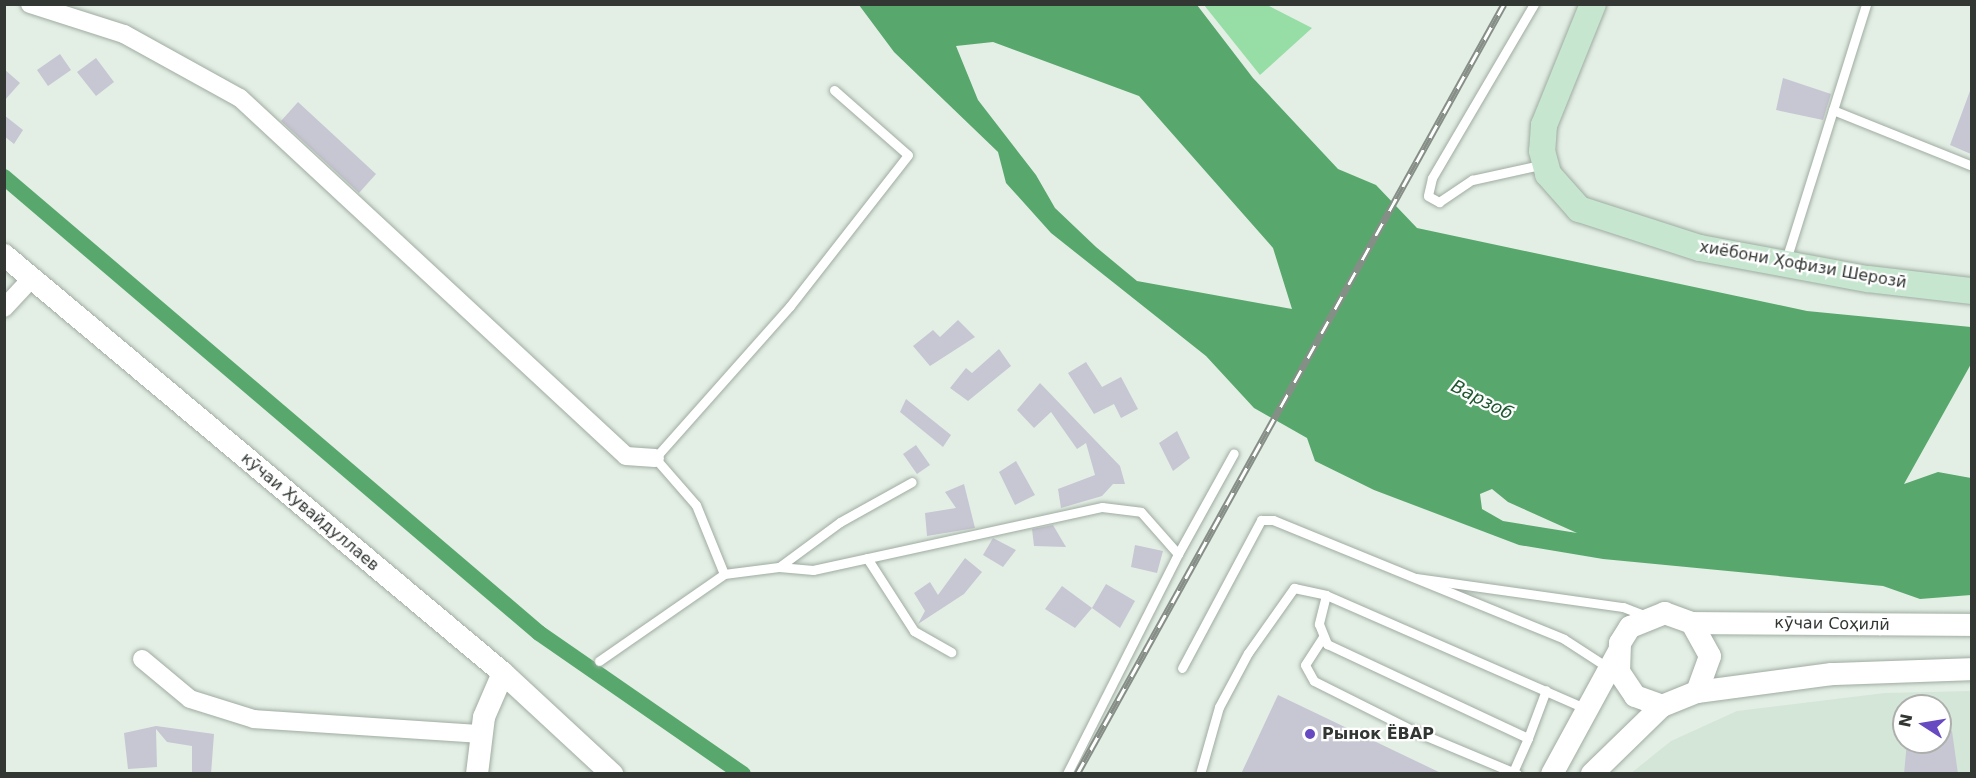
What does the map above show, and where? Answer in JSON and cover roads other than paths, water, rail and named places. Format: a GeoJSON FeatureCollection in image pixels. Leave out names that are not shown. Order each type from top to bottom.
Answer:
{"type":"FeatureCollection","features":[{"type":"Feature","properties":{"kind":"main road","name":"хиёбони Ҳофизи Шерозӣ"},"geometry":{"type":"LineString","coordinates":[[1593,4],[1544,126],[1545,164],[1559,190],[1580,209],[1608,222],[1785,265],[1971,291]]}},
{"type":"Feature","properties":{"kind":"street"},"geometry":{"type":"LineString","coordinates":[[30,4],[124,34],[240,98],[626,456],[655,458]]}},
{"type":"Feature","properties":{"kind":"street","name":"кӯчаи Хувайдуллаев"},"geometry":{"type":"LineString","coordinates":[[4,255],[503,673],[612,774]]}},
{"type":"Feature","properties":{"kind":"street"},"geometry":{"type":"LineString","coordinates":[[4,308],[31,279]]}},
{"type":"Feature","properties":{"kind":"street","name":"кӯчаи Соҳилӣ"},"geometry":{"type":"LineString","coordinates":[[1646,616],[1665,613],[1692,623],[1971,625]]}},
{"type":"Feature","properties":{"kind":"street"},"geometry":{"type":"LineString","coordinates":[[1552,774],[1630,627],[1646,616]]}},
{"type":"Feature","properties":{"kind":"street"},"geometry":{"type":"LineString","coordinates":[[1692,623],[1710,656],[1697,692]]}},
{"type":"Feature","properties":{"kind":"street"},"geometry":{"type":"LineString","coordinates":[[142,659],[190,699],[254,719],[481,734]]}},
{"type":"Feature","properties":{"kind":"street"},"geometry":{"type":"LineString","coordinates":[[1613,660],[1628,689],[1662,706]]}},
{"type":"Feature","properties":{"kind":"street"},"geometry":{"type":"LineString","coordinates":[[1592,774],[1662,706],[1697,692],[1832,674],[1971,669]]}},
{"type":"Feature","properties":{"kind":"street"},"geometry":{"type":"LineString","coordinates":[[477,774],[481,734],[503,673]]}},
{"type":"Feature","properties":{"kind":"lane"},"geometry":{"type":"LineString","coordinates":[[1534,4],[1432,178],[1428,196],[1439,202],[1472,180],[1545,164]]}},
{"type":"Feature","properties":{"kind":"lane"},"geometry":{"type":"LineString","coordinates":[[1785,265],[1866,4]]}},
{"type":"Feature","properties":{"kind":"lane"},"geometry":{"type":"LineString","coordinates":[[724,574],[696,505],[655,458],[790,306],[908,155],[834,90]]}},
{"type":"Feature","properties":{"kind":"lane"},"geometry":{"type":"LineString","coordinates":[[1833,110],[1971,166]]}},
{"type":"Feature","properties":{"kind":"lane"},"geometry":{"type":"LineString","coordinates":[[1067,774],[1178,554],[1234,453]]}},
{"type":"Feature","properties":{"kind":"lane"},"geometry":{"type":"LineString","coordinates":[[778,567],[840,522],[912,482]]}},
{"type":"Feature","properties":{"kind":"lane"},"geometry":{"type":"LineString","coordinates":[[599,661],[724,574],[778,567],[813,570],[1102,507],[1142,512],[1178,554]]}},
{"type":"Feature","properties":{"kind":"lane"},"geometry":{"type":"LineString","coordinates":[[1182,668],[1261,520],[1297,528],[1407,577],[1613,660]]}},
{"type":"Feature","properties":{"kind":"lane"},"geometry":{"type":"LineString","coordinates":[[867,558],[915,631],[951,651]]}},
{"type":"Feature","properties":{"kind":"lane"},"geometry":{"type":"LineString","coordinates":[[1407,577],[1623,607],[1646,616]]}},
{"type":"Feature","properties":{"kind":"lane"},"geometry":{"type":"LineString","coordinates":[[1200,774],[1219,707],[1283,602],[1294,588],[1326,595],[1585,708]]}},
{"type":"Feature","properties":{"kind":"lane"},"geometry":{"type":"LineString","coordinates":[[1326,595],[1319,624],[1327,644],[1528,738]]}},
{"type":"Feature","properties":{"kind":"lane"},"geometry":{"type":"LineString","coordinates":[[1323,637],[1305,665],[1314,681],[1412,730],[1515,773],[1546,690]]}},
{"type":"Feature","properties":{"kind":"water","name":"Варзоб"},"geometry":{"type":"Polygon","coordinates":[[[859,5],[1197,5],[1253,78],[1338,169],[1376,185],[1417,228],[1807,311],[1971,327],[1971,364],[1904,484],[1938,472],[1971,478],[1971,595],[1920,599],[1883,586],[1603,559],[1519,545],[1374,490],[1315,461],[1307,438],[1254,408],[1206,356],[1051,233],[1006,183],[998,152],[894,52],[859,5]],[[993,42],[956,46],[978,100],[1036,175],[1055,208],[1096,247],[1137,281],[1292,309],[1273,248],[1139,96],[993,42]],[[1492,489],[1480,494],[1482,509],[1503,521],[1577,533],[1508,502],[1492,489]]]}},
{"type":"Feature","properties":{"kind":"waterway"},"geometry":{"type":"LineString","coordinates":[[4,177],[539,633],[743,774]]}},
{"type":"Feature","properties":{"kind":"railway"},"geometry":{"type":"LineString","coordinates":[[1077,774],[1504,4]]}},
{"type":"Feature","properties":{"kind":"place","name":"Рынок ЁВАР"},"geometry":{"type":"Point","coordinates":[1310,734]}}]}
